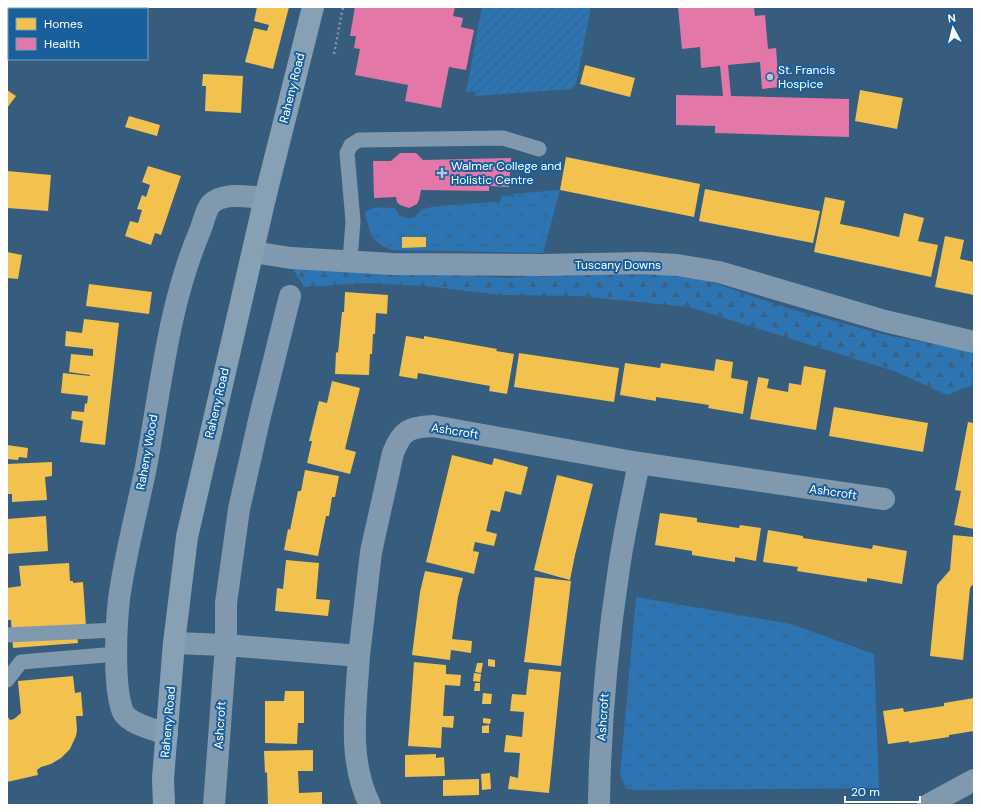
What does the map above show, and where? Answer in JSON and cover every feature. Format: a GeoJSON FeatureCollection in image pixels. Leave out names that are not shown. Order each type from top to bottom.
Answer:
{"type":"FeatureCollection","features":[{"type":"Feature","properties":{"kind":"main road","name":"Raheny Road"},"geometry":{"type":"LineString","coordinates":[[164,805],[163,778],[174,643],[187,537],[212,421],[252,252],[313,7]]}},
{"type":"Feature","properties":{"kind":"street","name":"Raheny Wood"},"geometry":{"type":"LineString","coordinates":[[167,734],[136,723],[124,714],[120,701],[117,684],[117,630],[119,600],[125,562],[146,466],[172,321],[182,278],[191,252],[210,205],[221,197],[233,196],[265,198]]}},
{"type":"Feature","properties":{"kind":"street","name":"Tuscany Downs"},"geometry":{"type":"LineString","coordinates":[[252,252],[291,258],[393,264],[677,265],[719,272],[886,321],[974,342]]}},
{"type":"Feature","properties":{"kind":"street","name":"Ashcroft"},"geometry":{"type":"LineString","coordinates":[[214,805],[226,645],[226,603],[239,509],[260,416],[290,296]]}},
{"type":"Feature","properties":{"kind":"street","name":"Ashcroft"},"geometry":{"type":"LineString","coordinates":[[370,805],[363,791],[356,765],[354,724],[359,656],[371,552],[393,452],[398,440],[406,432],[418,427],[433,426],[639,463],[884,499]]}},
{"type":"Feature","properties":{"kind":"street","name":"Ashcroft"},"geometry":{"type":"LineString","coordinates":[[599,805],[607,665],[619,567],[639,463]]}},
{"type":"Feature","properties":{"kind":"street"},"geometry":{"type":"LineString","coordinates":[[174,643],[226,645],[359,656]]}},
{"type":"Feature","properties":{"kind":"street"},"geometry":{"type":"LineString","coordinates":[[928,805],[974,780]]}},
{"type":"Feature","properties":{"kind":"lane"},"geometry":{"type":"LineString","coordinates":[[350,261],[353,221],[347,153],[351,145],[359,140],[503,138],[539,149]]}},
{"type":"Feature","properties":{"kind":"lane"},"geometry":{"type":"LineString","coordinates":[[7,635],[117,630]]}},
{"type":"Feature","properties":{"kind":"lane"},"geometry":{"type":"LineString","coordinates":[[7,680],[21,662],[117,654]]}},
{"type":"Feature","properties":{"kind":"path"},"geometry":{"type":"LineString","coordinates":[[334,54],[343,7]]}},
{"type":"Feature","properties":{"kind":"green space"},"geometry":{"type":"Polygon","coordinates":[[[7,7],[42,7],[8,8],[7,58],[7,7]]]}},
{"type":"Feature","properties":{"kind":"green space"},"geometry":{"type":"Polygon","coordinates":[[[482,7],[591,7],[576,84],[572,89],[475,96],[475,91],[466,92],[482,7]]]}},
{"type":"Feature","properties":{"kind":"green space"},"geometry":{"type":"Polygon","coordinates":[[[560,190],[543,253],[391,250],[379,243],[372,236],[365,213],[368,210],[375,208],[395,208],[399,215],[409,219],[415,217],[422,209],[438,206],[493,202],[499,204],[502,195],[516,197],[512,194],[560,190]]]}},
{"type":"Feature","properties":{"kind":"green space"},"geometry":{"type":"Polygon","coordinates":[[[290,264],[511,278],[556,269],[646,272],[705,280],[787,308],[882,334],[974,352],[974,386],[967,387],[947,395],[894,371],[689,307],[578,296],[501,295],[426,286],[365,283],[304,287],[290,264]]]}},
{"type":"Feature","properties":{"kind":"green space"},"geometry":{"type":"Polygon","coordinates":[[[636,597],[791,624],[874,654],[879,788],[636,790],[626,788],[620,775],[636,597]]]}},
{"type":"Feature","properties":{"kind":"building: Homes"},"geometry":{"type":"Polygon","coordinates":[[[257,7],[289,7],[273,69],[245,62],[254,28],[267,31],[269,25],[254,21],[257,7]]]}},
{"type":"Feature","properties":{"kind":"building: Homes"},"geometry":{"type":"Polygon","coordinates":[[[585,65],[635,78],[630,97],[580,84],[585,65]]]}},
{"type":"Feature","properties":{"kind":"building: Homes"},"geometry":{"type":"Polygon","coordinates":[[[203,74],[243,76],[241,113],[205,111],[206,86],[202,86],[203,74]]]}},
{"type":"Feature","properties":{"kind":"building: Homes"},"geometry":{"type":"Polygon","coordinates":[[[7,90],[16,96],[7,108],[7,90]]]}},
{"type":"Feature","properties":{"kind":"building: Homes"},"geometry":{"type":"Polygon","coordinates":[[[860,90],[903,98],[897,129],[855,121],[860,90]]]}},
{"type":"Feature","properties":{"kind":"building: Homes"},"geometry":{"type":"Polygon","coordinates":[[[129,116],[160,125],[157,136],[125,127],[129,116]]]}},
{"type":"Feature","properties":{"kind":"building: Homes"},"geometry":{"type":"Polygon","coordinates":[[[566,157],[700,184],[694,217],[560,190],[566,157]]]}},
{"type":"Feature","properties":{"kind":"building: Homes"},"geometry":{"type":"Polygon","coordinates":[[[148,166],[181,176],[161,235],[155,233],[151,245],[125,236],[130,221],[138,223],[142,210],[137,209],[142,195],[146,197],[150,185],[142,182],[148,166]]]}},
{"type":"Feature","properties":{"kind":"building: Homes"},"geometry":{"type":"Polygon","coordinates":[[[7,171],[51,175],[48,211],[7,208],[7,171]]]}},
{"type":"Feature","properties":{"kind":"building: Homes"},"geometry":{"type":"Polygon","coordinates":[[[705,189],[820,211],[813,243],[699,221],[705,189]]]}},
{"type":"Feature","properties":{"kind":"building: Homes"},"geometry":{"type":"Polygon","coordinates":[[[825,197],[845,201],[840,224],[899,237],[904,213],[924,218],[918,241],[938,245],[931,277],[814,252],[825,197]]]}},
{"type":"Feature","properties":{"kind":"building: Homes"},"geometry":{"type":"Polygon","coordinates":[[[945,236],[964,240],[960,259],[974,262],[974,295],[935,287],[945,236]]]}},
{"type":"Feature","properties":{"kind":"building: Homes"},"geometry":{"type":"Polygon","coordinates":[[[402,237],[426,237],[426,247],[402,248],[402,237]]]}},
{"type":"Feature","properties":{"kind":"building: Homes"},"geometry":{"type":"Polygon","coordinates":[[[7,252],[22,255],[18,279],[7,278],[7,252]]]}},
{"type":"Feature","properties":{"kind":"building: Homes"},"geometry":{"type":"Polygon","coordinates":[[[89,284],[152,292],[149,314],[86,306],[89,284]]]}},
{"type":"Feature","properties":{"kind":"building: Homes"},"geometry":{"type":"Polygon","coordinates":[[[345,292],[388,295],[387,314],[376,313],[375,334],[373,334],[372,354],[370,354],[369,375],[335,374],[336,352],[338,353],[342,312],[344,312],[345,292]]]}},
{"type":"Feature","properties":{"kind":"building: Homes"},"geometry":{"type":"Polygon","coordinates":[[[84,319],[119,323],[105,445],[80,442],[83,421],[71,419],[72,411],[84,412],[85,403],[87,404],[88,396],[61,393],[63,373],[90,376],[69,372],[71,354],[93,356],[93,349],[65,346],[66,331],[82,333],[84,319]]]}},
{"type":"Feature","properties":{"kind":"building: Homes"},"geometry":{"type":"Polygon","coordinates":[[[406,336],[424,339],[424,336],[497,349],[496,351],[514,354],[507,394],[489,391],[490,386],[418,373],[417,379],[399,376],[406,336]]]}},
{"type":"Feature","properties":{"kind":"building: Homes"},"geometry":{"type":"Polygon","coordinates":[[[519,353],[619,368],[614,402],[514,387],[519,353]]]}},
{"type":"Feature","properties":{"kind":"building: Homes"},"geometry":{"type":"Polygon","coordinates":[[[716,359],[733,362],[731,378],[748,381],[743,414],[708,408],[709,405],[656,397],[656,401],[620,395],[625,363],[660,368],[661,363],[714,371],[716,359]]]}},
{"type":"Feature","properties":{"kind":"building: Homes"},"geometry":{"type":"Polygon","coordinates":[[[804,366],[826,370],[816,430],[750,419],[758,377],[769,379],[767,388],[788,392],[789,383],[801,385],[804,366]]]}},
{"type":"Feature","properties":{"kind":"building: Homes"},"geometry":{"type":"Polygon","coordinates":[[[332,381],[360,388],[345,449],[356,452],[350,474],[307,463],[312,441],[309,441],[319,401],[327,403],[332,381]]]}},
{"type":"Feature","properties":{"kind":"building: Homes"},"geometry":{"type":"Polygon","coordinates":[[[834,407],[928,423],[923,452],[829,436],[834,407]]]}},
{"type":"Feature","properties":{"kind":"building: Homes"},"geometry":{"type":"Polygon","coordinates":[[[968,422],[974,423],[974,529],[954,525],[961,491],[955,490],[968,422]]]}},
{"type":"Feature","properties":{"kind":"building: Homes"},"geometry":{"type":"Polygon","coordinates":[[[7,445],[28,448],[27,458],[19,457],[18,460],[7,459],[7,445]]]}},
{"type":"Feature","properties":{"kind":"building: Homes"},"geometry":{"type":"Polygon","coordinates":[[[452,455],[492,465],[494,458],[528,467],[521,495],[505,491],[500,512],[491,510],[486,531],[497,534],[494,546],[475,542],[473,551],[479,552],[474,574],[426,562],[452,455]]]}},
{"type":"Feature","properties":{"kind":"building: Homes"},"geometry":{"type":"Polygon","coordinates":[[[52,462],[52,476],[45,477],[47,500],[12,502],[12,494],[7,494],[7,464],[52,462]]]}},
{"type":"Feature","properties":{"kind":"building: Homes"},"geometry":{"type":"Polygon","coordinates":[[[305,470],[339,476],[335,497],[332,497],[329,516],[326,516],[318,556],[284,550],[288,529],[290,530],[298,491],[301,491],[305,470]]]}},
{"type":"Feature","properties":{"kind":"building: Homes"},"geometry":{"type":"Polygon","coordinates":[[[557,475],[593,484],[570,580],[534,570],[557,475]]]}},
{"type":"Feature","properties":{"kind":"building: Homes"},"geometry":{"type":"Polygon","coordinates":[[[660,513],[697,518],[697,522],[739,528],[740,525],[761,528],[756,561],[735,557],[735,562],[692,555],[692,551],[655,545],[660,513]]]}},
{"type":"Feature","properties":{"kind":"building: Homes"},"geometry":{"type":"Polygon","coordinates":[[[46,516],[48,551],[7,554],[7,519],[46,516]]]}},
{"type":"Feature","properties":{"kind":"building: Homes"},"geometry":{"type":"Polygon","coordinates":[[[768,530],[803,536],[803,538],[872,549],[873,545],[907,551],[902,584],[867,578],[867,582],[797,571],[798,567],[763,562],[768,530]]]}},
{"type":"Feature","properties":{"kind":"building: Homes"},"geometry":{"type":"Polygon","coordinates":[[[953,535],[974,537],[974,583],[970,588],[963,660],[930,656],[937,585],[950,570],[953,535]]]}},
{"type":"Feature","properties":{"kind":"building: Homes"},"geometry":{"type":"Polygon","coordinates":[[[286,560],[319,563],[316,599],[330,600],[328,616],[275,611],[277,588],[283,589],[286,560]]]}},
{"type":"Feature","properties":{"kind":"building: Homes"},"geometry":{"type":"Polygon","coordinates":[[[69,563],[70,581],[73,581],[73,583],[83,582],[86,627],[76,627],[78,643],[13,648],[11,620],[7,620],[7,588],[21,586],[19,566],[69,563]]]}},
{"type":"Feature","properties":{"kind":"building: Homes"},"geometry":{"type":"Polygon","coordinates":[[[425,571],[463,578],[458,597],[452,639],[472,641],[471,653],[451,650],[450,660],[412,655],[420,592],[425,571]]]}},
{"type":"Feature","properties":{"kind":"building: Homes"},"geometry":{"type":"Polygon","coordinates":[[[535,577],[571,581],[561,666],[524,662],[535,577]]]}},
{"type":"Feature","properties":{"kind":"building: Homes"},"geometry":{"type":"Polygon","coordinates":[[[488,659],[495,660],[495,667],[488,666],[488,659]]]}},
{"type":"Feature","properties":{"kind":"building: Homes"},"geometry":{"type":"Polygon","coordinates":[[[414,662],[446,665],[446,674],[461,675],[460,686],[445,685],[443,716],[454,716],[453,728],[442,727],[441,748],[408,746],[414,662]]]}},
{"type":"Feature","properties":{"kind":"building: Homes"},"geometry":{"type":"Polygon","coordinates":[[[477,663],[483,663],[481,673],[475,672],[477,663]]]}},
{"type":"Feature","properties":{"kind":"building: Homes"},"geometry":{"type":"Polygon","coordinates":[[[529,669],[561,672],[549,793],[508,789],[510,776],[518,778],[520,753],[504,752],[506,735],[522,737],[524,712],[510,711],[512,694],[526,695],[529,669]]]}},
{"type":"Feature","properties":{"kind":"building: Homes"},"geometry":{"type":"Polygon","coordinates":[[[474,673],[481,674],[480,682],[473,681],[474,673]]]}},
{"type":"Feature","properties":{"kind":"building: Homes"},"geometry":{"type":"Polygon","coordinates":[[[73,676],[75,693],[81,692],[83,716],[76,716],[76,736],[70,749],[61,758],[37,770],[38,775],[7,782],[7,716],[10,720],[14,719],[21,713],[18,681],[73,676]]]}},
{"type":"Feature","properties":{"kind":"building: Homes"},"geometry":{"type":"Polygon","coordinates":[[[475,683],[480,683],[480,691],[474,691],[475,683]]]}},
{"type":"Feature","properties":{"kind":"building: Homes"},"geometry":{"type":"Polygon","coordinates":[[[285,691],[304,691],[304,723],[298,723],[297,744],[265,743],[265,701],[284,701],[285,691]]]}},
{"type":"Feature","properties":{"kind":"building: Homes"},"geometry":{"type":"Polygon","coordinates":[[[483,693],[492,694],[491,704],[482,704],[483,693]]]}},
{"type":"Feature","properties":{"kind":"building: Homes"},"geometry":{"type":"Polygon","coordinates":[[[974,698],[974,731],[949,735],[949,737],[909,743],[909,741],[888,744],[883,711],[903,708],[904,712],[944,706],[944,703],[974,698]]]}},
{"type":"Feature","properties":{"kind":"building: Homes"},"geometry":{"type":"Polygon","coordinates":[[[483,718],[491,719],[490,724],[483,723],[483,718]]]}},
{"type":"Feature","properties":{"kind":"building: Homes"},"geometry":{"type":"Polygon","coordinates":[[[489,725],[489,733],[482,733],[482,726],[489,725]]]}},
{"type":"Feature","properties":{"kind":"building: Homes"},"geometry":{"type":"Polygon","coordinates":[[[313,750],[313,771],[298,771],[299,793],[322,792],[322,805],[268,805],[267,772],[265,773],[264,751],[313,750]]]}},
{"type":"Feature","properties":{"kind":"building: Homes"},"geometry":{"type":"Polygon","coordinates":[[[436,754],[436,758],[444,757],[445,776],[405,777],[405,755],[436,754]]]}},
{"type":"Feature","properties":{"kind":"building: Homes"},"geometry":{"type":"Polygon","coordinates":[[[490,773],[491,789],[482,790],[481,774],[490,773]]]}},
{"type":"Feature","properties":{"kind":"building: Homes"},"geometry":{"type":"Polygon","coordinates":[[[479,779],[479,795],[443,796],[443,780],[479,779]]]}},
{"type":"Feature","properties":{"kind":"building: Health"},"geometry":{"type":"Polygon","coordinates":[[[355,7],[455,7],[453,16],[463,18],[461,27],[474,30],[466,70],[449,67],[441,108],[405,101],[408,85],[355,75],[360,49],[354,48],[356,36],[350,36],[355,7]]]}},
{"type":"Feature","properties":{"kind":"building: Health","name":"St. Francis Hospice"},"geometry":{"type":"Polygon","coordinates":[[[678,7],[754,7],[755,16],[765,15],[768,49],[776,48],[779,87],[762,89],[760,62],[728,65],[731,96],[849,99],[849,137],[715,133],[715,126],[676,125],[676,95],[723,96],[720,66],[701,68],[700,47],[682,49],[678,7]]]}},
{"type":"Feature","properties":{"kind":"building: Health","name":"Walmer College and Holistic Centre"},"geometry":{"type":"Polygon","coordinates":[[[400,153],[416,153],[423,160],[511,158],[509,187],[489,186],[489,191],[421,190],[417,204],[409,208],[400,205],[397,202],[396,197],[374,198],[373,161],[391,161],[400,153]]]}},
{"type":"Feature","properties":{"kind":"place","name":"St. Francis Hospice"},"geometry":{"type":"Point","coordinates":[770,77]}},
{"type":"Feature","properties":{"kind":"place","name":"Walmer College and Holistic Centre"},"geometry":{"type":"Point","coordinates":[442,173]}}]}
